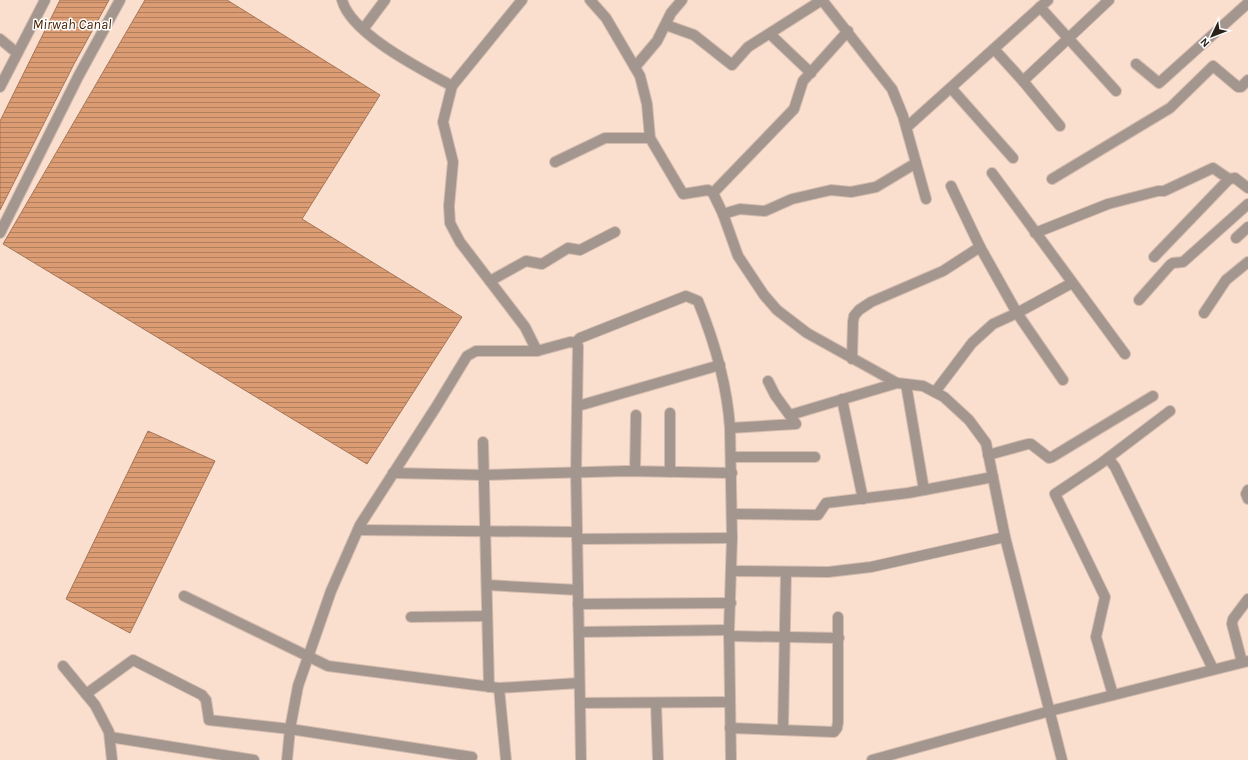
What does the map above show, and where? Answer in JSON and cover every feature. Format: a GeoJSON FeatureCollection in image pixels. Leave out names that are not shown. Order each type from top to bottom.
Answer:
{"type":"FeatureCollection","features":[{"type":"Feature","properties":{"kind":"street"},"geometry":{"type":"LineString","coordinates":[[0,87],[45,0]]}},
{"type":"Feature","properties":{"kind":"street"},"geometry":{"type":"LineString","coordinates":[[0,233],[79,75],[120,0]]}},
{"type":"Feature","properties":{"kind":"street"},"geometry":{"type":"LineString","coordinates":[[342,0],[347,14],[402,59],[452,86]]}},
{"type":"Feature","properties":{"kind":"street"},"geometry":{"type":"LineString","coordinates":[[364,28],[385,0]]}},
{"type":"Feature","properties":{"kind":"street"},"geometry":{"type":"LineString","coordinates":[[522,0],[452,86],[443,122],[453,162],[449,206],[450,223],[460,242],[525,327],[538,351]]}},
{"type":"Feature","properties":{"kind":"street"},"geometry":{"type":"LineString","coordinates":[[590,0],[606,18],[640,76],[647,104],[650,138],[683,194],[708,190],[713,193],[723,214],[738,256],[764,295],[777,310],[807,333],[852,359],[901,384]]}},
{"type":"Feature","properties":{"kind":"street"},"geometry":{"type":"LineString","coordinates":[[635,67],[650,52],[666,25],[671,13],[682,0]]}},
{"type":"Feature","properties":{"kind":"street"},"geometry":{"type":"LineString","coordinates":[[666,25],[694,35],[732,65],[748,47],[822,0],[848,31],[892,89],[907,127],[926,199]]}},
{"type":"Feature","properties":{"kind":"street"},"geometry":{"type":"LineString","coordinates":[[907,127],[1048,0]]}},
{"type":"Feature","properties":{"kind":"street"},"geometry":{"type":"LineString","coordinates":[[1023,81],[1109,0]]}},
{"type":"Feature","properties":{"kind":"street"},"geometry":{"type":"LineString","coordinates":[[1136,64],[1159,83],[1248,3]]}},
{"type":"Feature","properties":{"kind":"street"},"geometry":{"type":"LineString","coordinates":[[1040,7],[1116,91]]}},
{"type":"Feature","properties":{"kind":"street"},"geometry":{"type":"LineString","coordinates":[[713,193],[794,109],[803,82],[848,31]]}},
{"type":"Feature","properties":{"kind":"street"},"geometry":{"type":"LineString","coordinates":[[770,34],[811,73]]}},
{"type":"Feature","properties":{"kind":"street"},"geometry":{"type":"LineString","coordinates":[[0,39],[17,53]]}},
{"type":"Feature","properties":{"kind":"street"},"geometry":{"type":"LineString","coordinates":[[994,49],[1060,126]]}},
{"type":"Feature","properties":{"kind":"street"},"geometry":{"type":"LineString","coordinates":[[1052,179],[1170,108],[1213,66],[1215,66],[1238,87],[1241,87],[1248,80]]}},
{"type":"Feature","properties":{"kind":"street"},"geometry":{"type":"LineString","coordinates":[[951,88],[1013,158]]}},
{"type":"Feature","properties":{"kind":"street"},"geometry":{"type":"LineString","coordinates":[[555,162],[605,138],[650,138]]}},
{"type":"Feature","properties":{"kind":"street"},"geometry":{"type":"LineString","coordinates":[[723,214],[740,209],[765,211],[792,199],[831,190],[851,192],[876,187],[916,164]]}},
{"type":"Feature","properties":{"kind":"street"},"geometry":{"type":"LineString","coordinates":[[1035,233],[1108,204],[1158,191],[1164,192],[1213,168],[1230,179],[1235,178],[1248,188]]}},
{"type":"Feature","properties":{"kind":"street"},"geometry":{"type":"LineString","coordinates":[[992,174],[1124,354]]}},
{"type":"Feature","properties":{"kind":"street"},"geometry":{"type":"LineString","coordinates":[[1154,258],[1230,179]]}},
{"type":"Feature","properties":{"kind":"street"},"geometry":{"type":"LineString","coordinates":[[951,186],[980,247],[1017,313],[1063,380]]}},
{"type":"Feature","properties":{"kind":"street"},"geometry":{"type":"LineString","coordinates":[[1139,300],[1170,266],[1183,262],[1248,204]]}},
{"type":"Feature","properties":{"kind":"street"},"geometry":{"type":"LineString","coordinates":[[1236,238],[1248,227]]}},
{"type":"Feature","properties":{"kind":"street"},"geometry":{"type":"LineString","coordinates":[[490,281],[526,260],[542,264],[568,248],[580,250],[615,232]]}},
{"type":"Feature","properties":{"kind":"street"},"geometry":{"type":"LineString","coordinates":[[852,359],[853,322],[854,316],[859,310],[871,302],[943,271],[980,247]]}},
{"type":"Feature","properties":{"kind":"street"},"geometry":{"type":"LineString","coordinates":[[1204,313],[1226,280],[1248,262]]}},
{"type":"Feature","properties":{"kind":"street"},"geometry":{"type":"LineString","coordinates":[[935,392],[972,343],[993,324],[1017,313],[1072,283]]}},
{"type":"Feature","properties":{"kind":"street"},"geometry":{"type":"LineString","coordinates":[[575,343],[580,338],[686,296],[698,302],[716,347],[728,398],[732,473],[732,572],[729,633],[731,760]]}},
{"type":"Feature","properties":{"kind":"street"},"geometry":{"type":"LineString","coordinates":[[287,760],[290,729],[298,686],[331,591],[358,530],[466,356],[482,350],[538,351],[570,342],[575,343]]}},
{"type":"Feature","properties":{"kind":"street"},"geometry":{"type":"LineString","coordinates":[[575,343],[578,346],[576,473],[581,760]]}},
{"type":"Feature","properties":{"kind":"street"},"geometry":{"type":"LineString","coordinates":[[578,406],[720,365]]}},
{"type":"Feature","properties":{"kind":"street"},"geometry":{"type":"LineString","coordinates":[[730,428],[796,424],[775,395],[768,381]]}},
{"type":"Feature","properties":{"kind":"street"},"geometry":{"type":"LineString","coordinates":[[901,384],[924,490]]}},
{"type":"Feature","properties":{"kind":"street"},"geometry":{"type":"LineString","coordinates":[[790,415],[842,399],[901,384],[923,386],[935,392],[944,397],[969,420],[986,443],[1005,537],[1062,760]]}},
{"type":"Feature","properties":{"kind":"street"},"geometry":{"type":"LineString","coordinates":[[988,454],[1020,444],[1031,444],[1049,458],[1052,457],[1153,396]]}},
{"type":"Feature","properties":{"kind":"street"},"geometry":{"type":"LineString","coordinates":[[842,399],[863,499]]}},
{"type":"Feature","properties":{"kind":"street"},"geometry":{"type":"LineString","coordinates":[[1113,695],[1096,637],[1105,597],[1054,494],[1108,458],[1170,411]]}},
{"type":"Feature","properties":{"kind":"street"},"geometry":{"type":"LineString","coordinates":[[670,413],[670,472]]}},
{"type":"Feature","properties":{"kind":"street"},"geometry":{"type":"LineString","coordinates":[[635,471],[636,415]]}},
{"type":"Feature","properties":{"kind":"street"},"geometry":{"type":"LineString","coordinates":[[483,442],[488,616],[494,687],[506,760]]}},
{"type":"Feature","properties":{"kind":"street"},"geometry":{"type":"LineString","coordinates":[[731,457],[815,458]]}},
{"type":"Feature","properties":{"kind":"street"},"geometry":{"type":"LineString","coordinates":[[1108,458],[1115,467],[1213,669]]}},
{"type":"Feature","properties":{"kind":"street"},"geometry":{"type":"LineString","coordinates":[[393,473],[484,475],[635,471],[732,473]]}},
{"type":"Feature","properties":{"kind":"street"},"geometry":{"type":"LineString","coordinates":[[732,514],[818,515],[826,503],[924,490],[993,477]]}},
{"type":"Feature","properties":{"kind":"street"},"geometry":{"type":"LineString","coordinates":[[1248,490],[1246,494],[1248,499]]}},
{"type":"Feature","properties":{"kind":"street"},"geometry":{"type":"LineString","coordinates":[[358,530],[732,538]]}},
{"type":"Feature","properties":{"kind":"street"},"geometry":{"type":"LineString","coordinates":[[732,572],[828,572],[871,567],[1005,537]]}},
{"type":"Feature","properties":{"kind":"street"},"geometry":{"type":"LineString","coordinates":[[783,730],[786,572]]}},
{"type":"Feature","properties":{"kind":"street"},"geometry":{"type":"LineString","coordinates":[[487,585],[578,590]]}},
{"type":"Feature","properties":{"kind":"street"},"geometry":{"type":"LineString","coordinates":[[184,596],[328,666],[494,687],[579,683]]}},
{"type":"Feature","properties":{"kind":"street"},"geometry":{"type":"LineString","coordinates":[[872,760],[1050,711],[1245,662],[1232,624],[1233,619],[1248,599]]}},
{"type":"Feature","properties":{"kind":"street"},"geometry":{"type":"LineString","coordinates":[[578,604],[730,603]]}},
{"type":"Feature","properties":{"kind":"street"},"geometry":{"type":"LineString","coordinates":[[411,617],[488,616]]}},
{"type":"Feature","properties":{"kind":"street"},"geometry":{"type":"LineString","coordinates":[[730,728],[834,732],[837,728],[838,617]]}},
{"type":"Feature","properties":{"kind":"street"},"geometry":{"type":"LineString","coordinates":[[579,632],[729,633],[784,637],[838,638]]}},
{"type":"Feature","properties":{"kind":"street"},"geometry":{"type":"LineString","coordinates":[[86,694],[133,660],[202,695],[208,705],[208,720],[290,729],[472,757]]}},
{"type":"Feature","properties":{"kind":"street"},"geometry":{"type":"LineString","coordinates":[[63,666],[95,705],[110,737],[112,760]]}},
{"type":"Feature","properties":{"kind":"street"},"geometry":{"type":"LineString","coordinates":[[580,703],[730,702]]}},
{"type":"Feature","properties":{"kind":"street"},"geometry":{"type":"LineString","coordinates":[[656,703],[658,760]]}},
{"type":"Feature","properties":{"kind":"street"},"geometry":{"type":"LineString","coordinates":[[110,737],[254,760]]}},
{"type":"Feature","properties":{"kind":"water","name":"Mirwah Canal"},"geometry":{"type":"Polygon","coordinates":[[[60,0],[109,0],[74,64],[0,210],[0,121],[60,0]]]}},
{"type":"Feature","properties":{"kind":"water"},"geometry":{"type":"Polygon","coordinates":[[[145,0],[227,0],[380,95],[302,219],[462,317],[367,464],[3,244],[145,0]]]}},
{"type":"Feature","properties":{"kind":"water"},"geometry":{"type":"Polygon","coordinates":[[[148,431],[215,461],[130,633],[66,599],[148,431]]]}}]}
